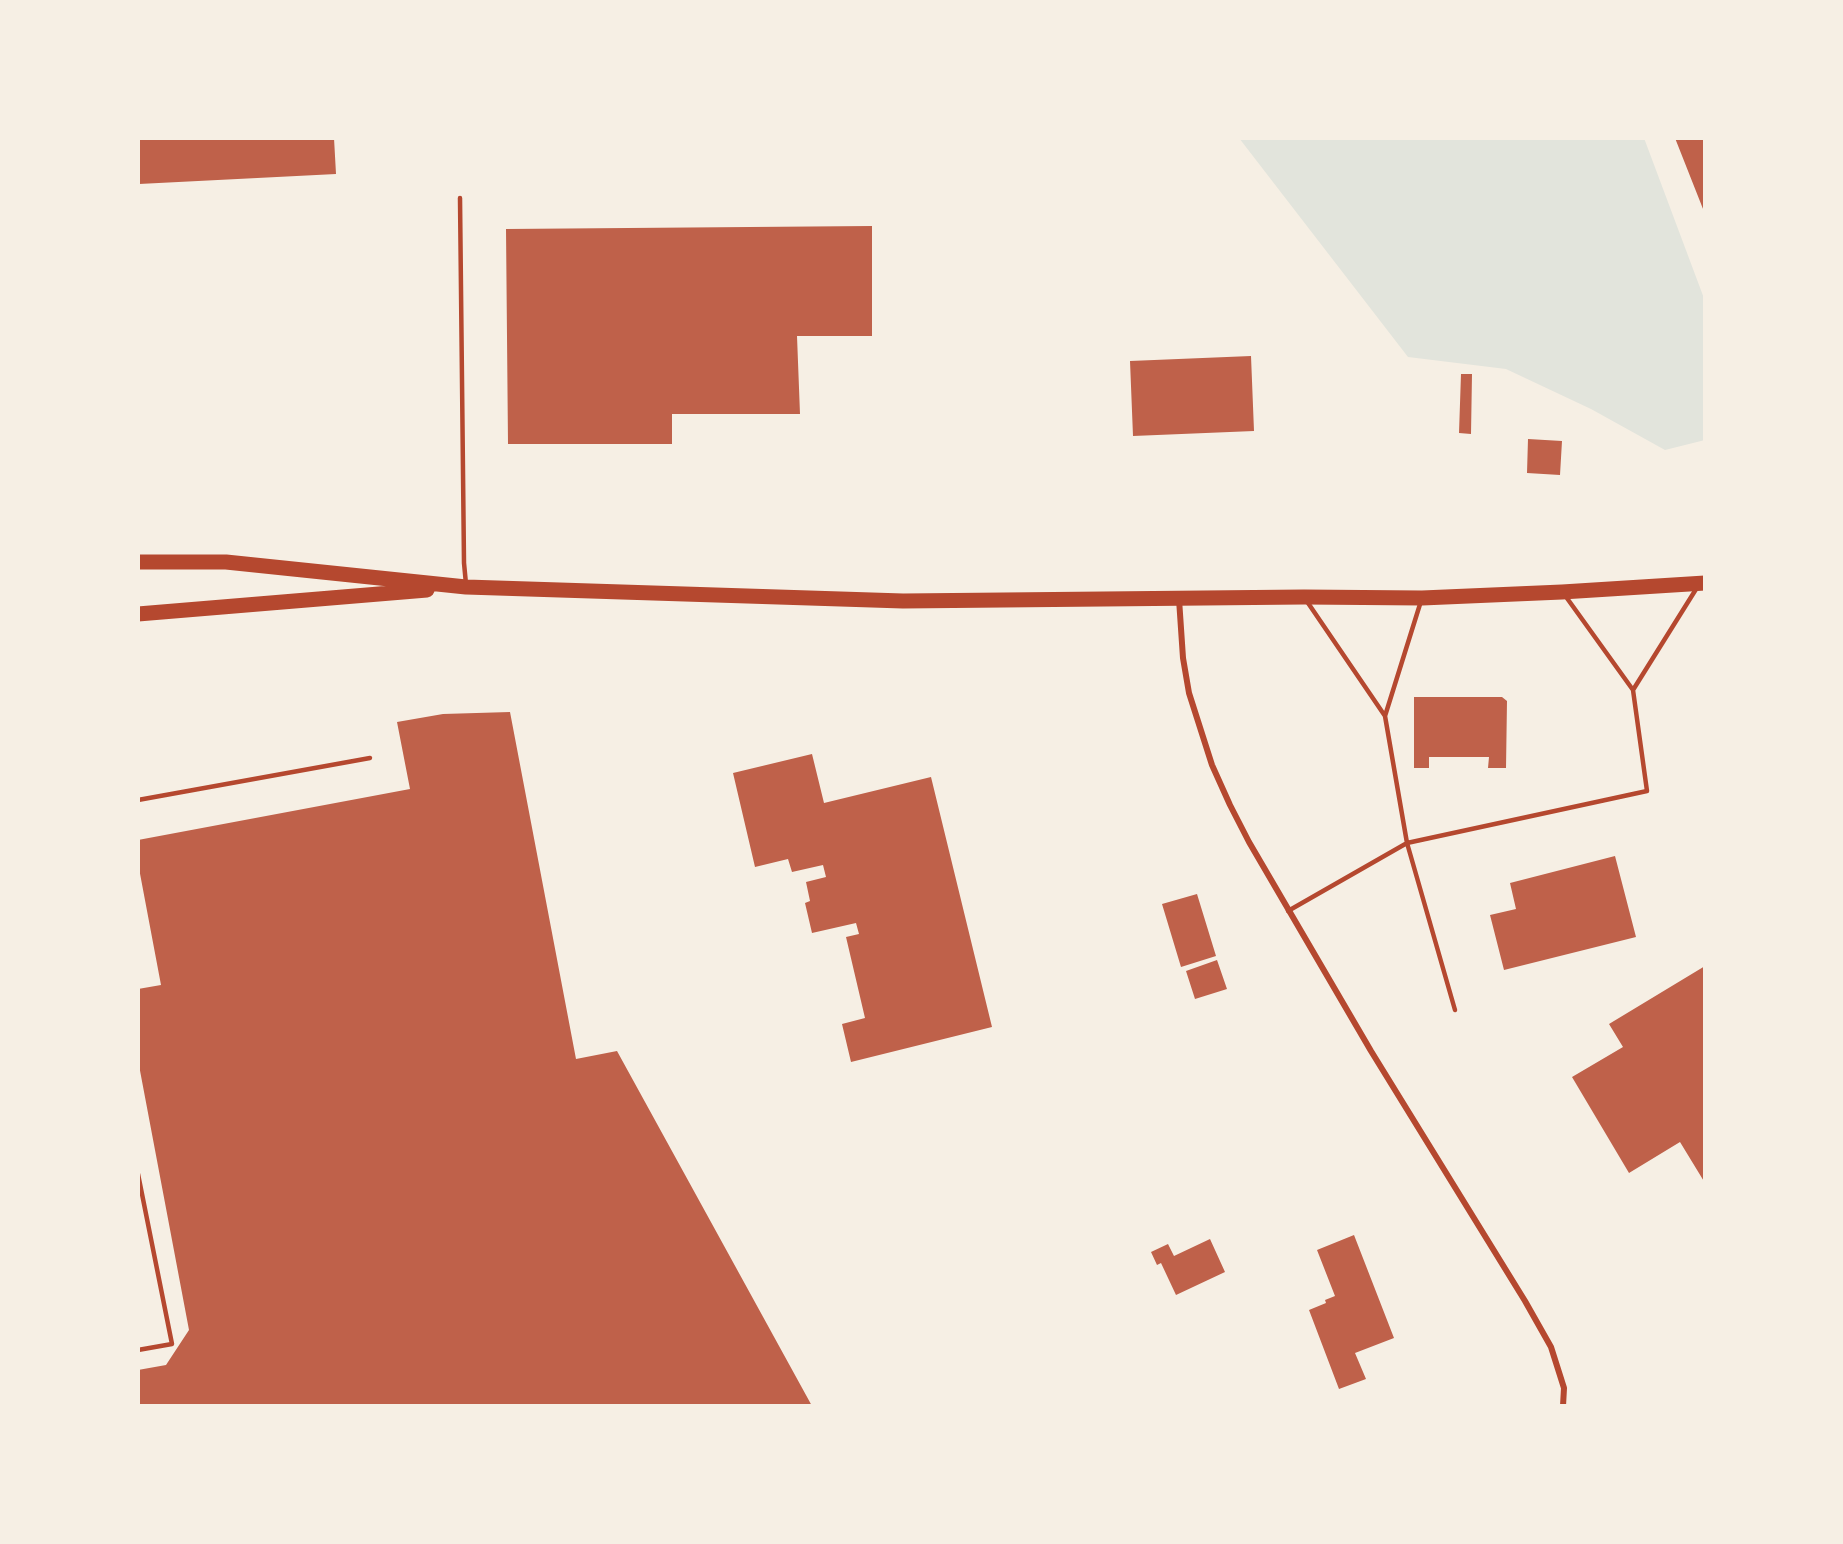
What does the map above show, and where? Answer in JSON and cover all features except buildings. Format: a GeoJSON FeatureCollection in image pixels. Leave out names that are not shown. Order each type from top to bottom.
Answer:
{"type":"FeatureCollection","features":[{"type":"Feature","properties":{"kind":"main road"},"geometry":{"type":"LineString","coordinates":[[138,562],[226,562],[466,587],[903,601],[1422,598],[1702,583]]}},
{"type":"Feature","properties":{"kind":"main road"},"geometry":{"type":"LineString","coordinates":[[138,614],[466,587]]}},
{"type":"Feature","properties":{"kind":"street"},"geometry":{"type":"LineString","coordinates":[[1179,599],[1183,658],[1189,693],[1212,765],[1249,842],[1288,911],[1551,1347],[1564,1388],[1563,1406]]}},
{"type":"Feature","properties":{"kind":"lane"},"geometry":{"type":"LineString","coordinates":[[460,198],[466,587]]}},
{"type":"Feature","properties":{"kind":"lane"},"geometry":{"type":"LineString","coordinates":[[1633,690],[1702,583]]}},
{"type":"Feature","properties":{"kind":"lane"},"geometry":{"type":"LineString","coordinates":[[1288,911],[1407,843],[1647,791],[1633,690],[1562,592]]}},
{"type":"Feature","properties":{"kind":"lane"},"geometry":{"type":"LineString","coordinates":[[1304,597],[1385,716],[1407,843],[1455,1010]]}},
{"type":"Feature","properties":{"kind":"lane"},"geometry":{"type":"LineString","coordinates":[[1385,716],[1422,598]]}},
{"type":"Feature","properties":{"kind":"lane"},"geometry":{"type":"LineString","coordinates":[[138,800],[370,758]]}},
{"type":"Feature","properties":{"kind":"lane"},"geometry":{"type":"LineString","coordinates":[[138,1174],[172,1344],[138,1350]]}},
{"type":"Feature","properties":{"kind":"shaded area"},"geometry":{"type":"Polygon","coordinates":[[[1239,138],[1644,138],[1705,301],[1705,440],[1665,450],[1591,409],[1506,369],[1408,357],[1239,138]]]}}]}
